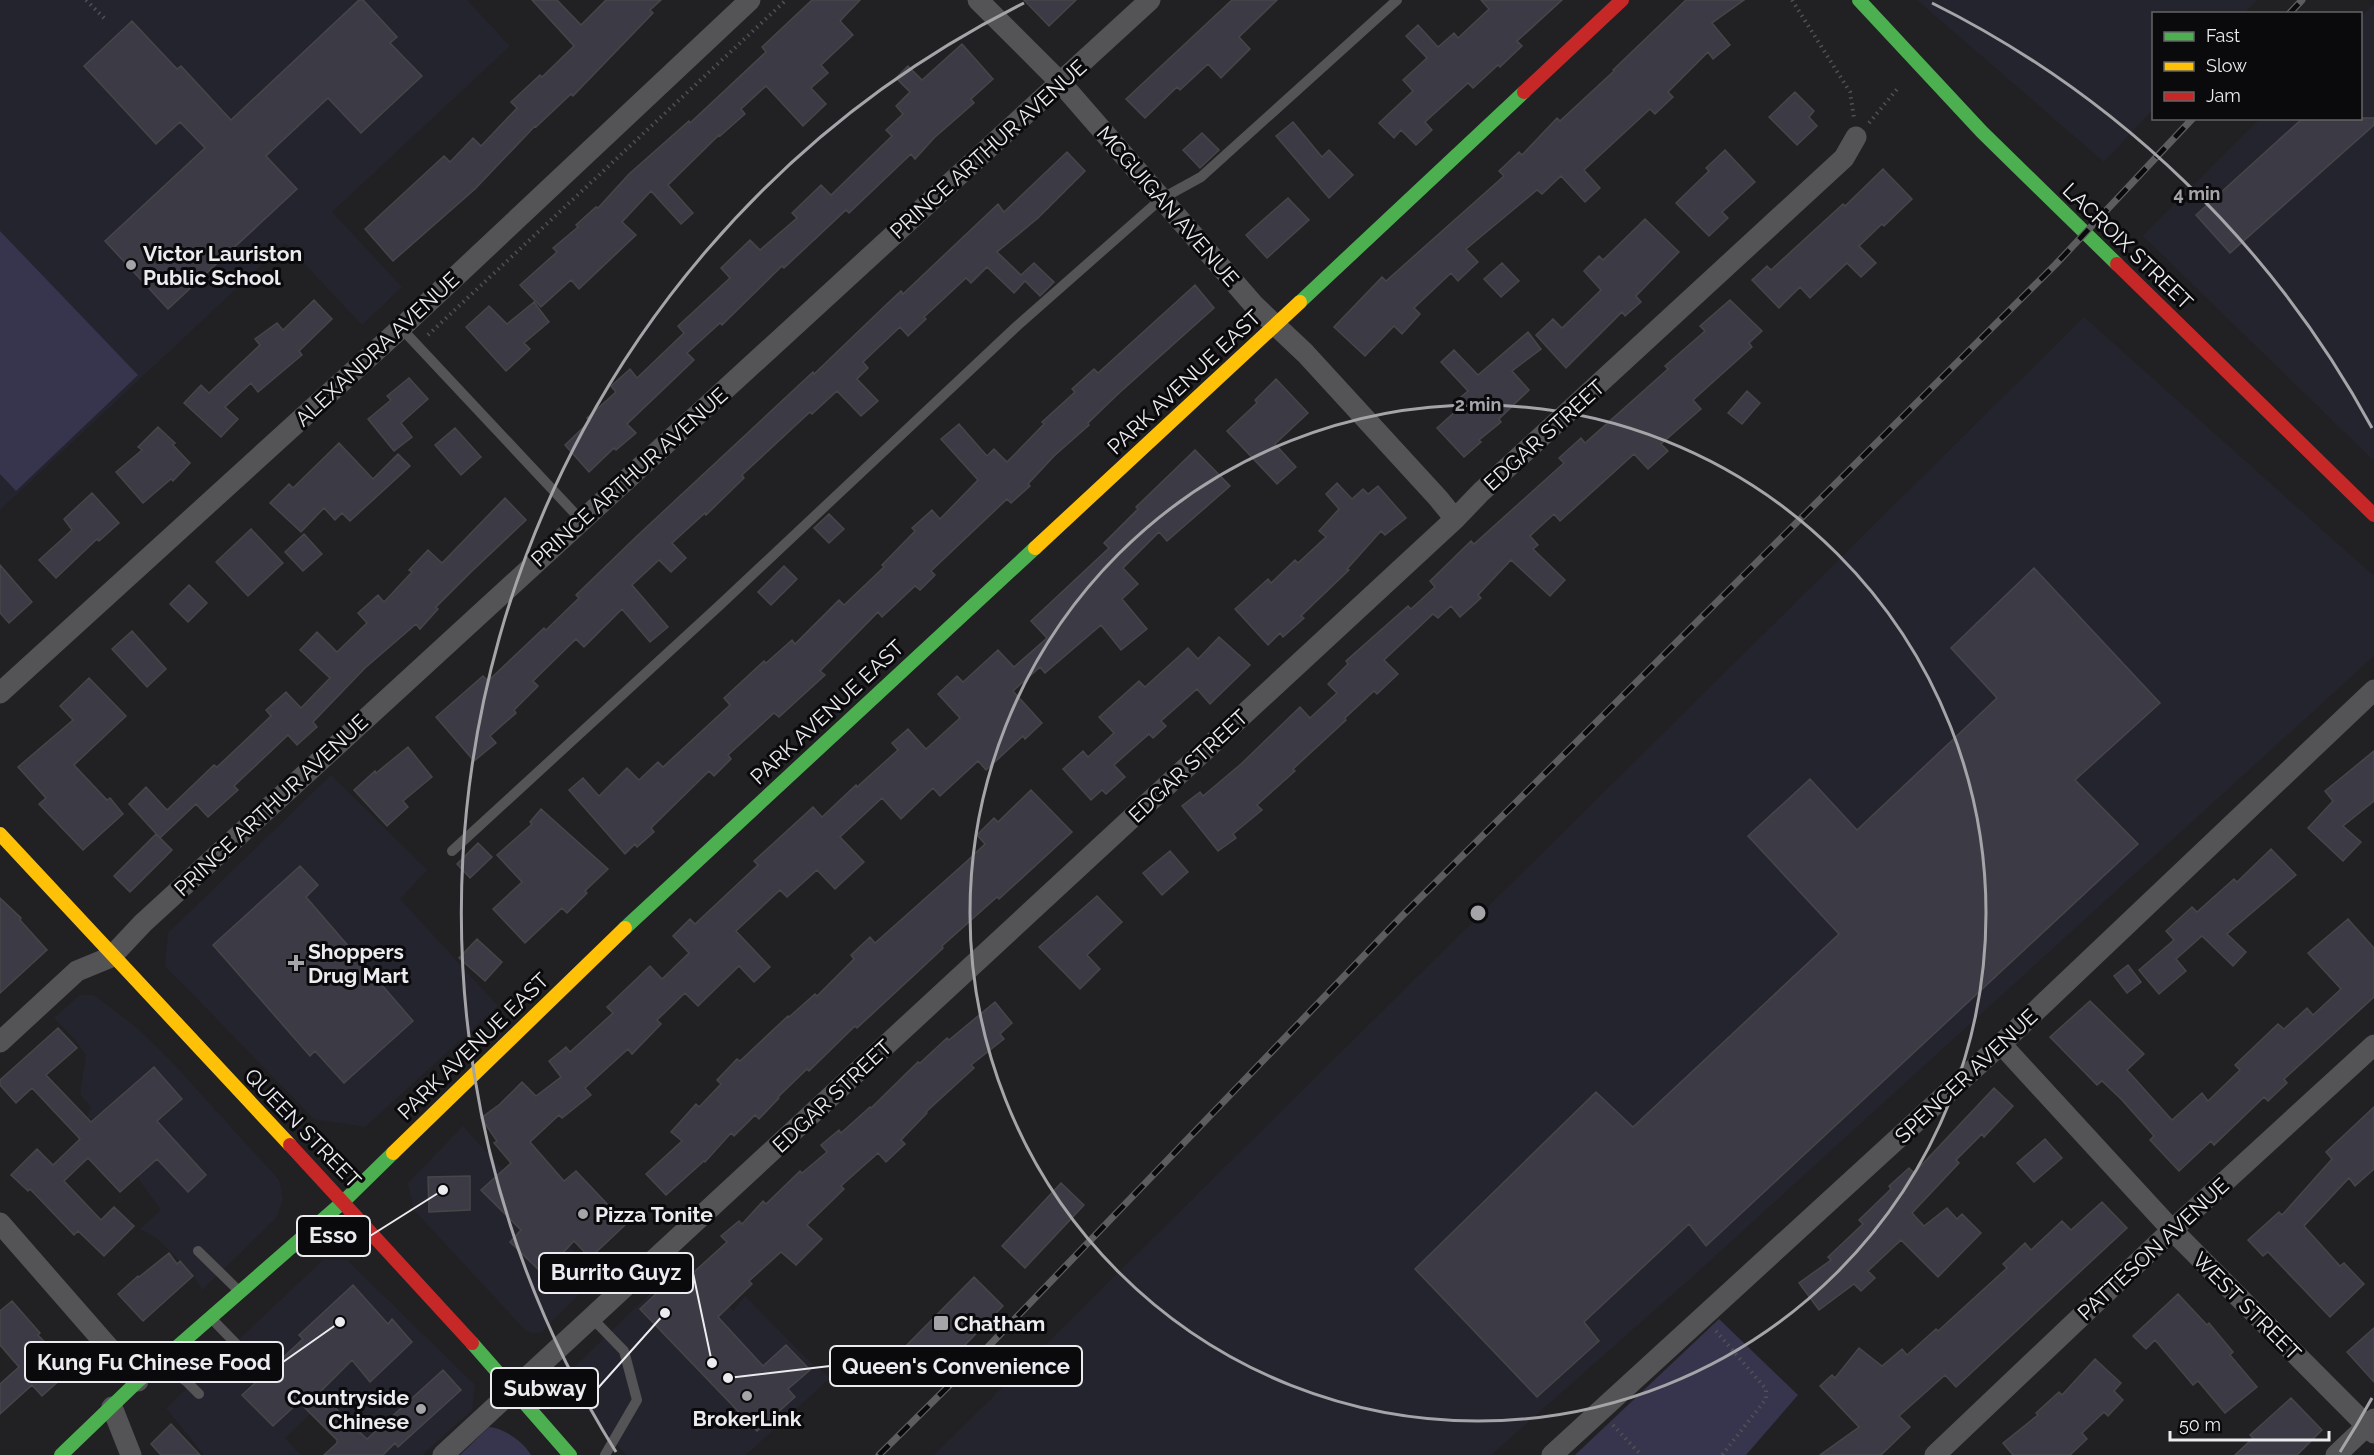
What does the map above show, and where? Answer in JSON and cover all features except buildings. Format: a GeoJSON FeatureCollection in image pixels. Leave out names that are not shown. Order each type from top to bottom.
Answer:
{"type":"FeatureCollection","features":[{"type":"Feature","properties":{"kind":"main road","name":"PARK AVENUE EAST"},"geometry":{"type":"LineString","coordinates":[[61,1455],[138,1381],[344,1201],[608,943],[1276,325],[1622,0]]}},
{"type":"Feature","properties":{"kind":"main road","name":"LACROIX STREET"},"geometry":{"type":"LineString","coordinates":[[1859,0],[1982,132],[2374,516]]}},
{"type":"Feature","properties":{"kind":"main road","name":"QUEEN STREET"},"geometry":{"type":"LineString","coordinates":[[0,834],[111,957],[344,1201],[570,1455]]}},
{"type":"Feature","properties":{"kind":"street","name":"ALEXANDRA AVENUE"},"geometry":{"type":"LineString","coordinates":[[0,693],[401,328],[750,0]]}},
{"type":"Feature","properties":{"kind":"street","name":"MCGUIGAN AVENUE"},"geometry":{"type":"LineString","coordinates":[[978,0],[1061,83],[1254,305],[1336,387],[1455,519]]}},
{"type":"Feature","properties":{"kind":"street","name":"PRINCE ARTHUR AVENUE"},"geometry":{"type":"LineString","coordinates":[[111,957],[143,923],[1150,0]]}},
{"type":"Feature","properties":{"kind":"street","name":"EDGAR STREET"},"geometry":{"type":"LineString","coordinates":[[443,1455],[1844,158],[1856,137]]}},
{"type":"Feature","properties":{"kind":"street","name":"SPENCER AVENUE"},"geometry":{"type":"LineString","coordinates":[[1552,1455],[2001,1044],[2374,690]]}},
{"type":"Feature","properties":{"kind":"street"},"geometry":{"type":"LineString","coordinates":[[0,1042],[77,971],[111,957]]}},
{"type":"Feature","properties":{"kind":"street","name":"WEST STREET"},"geometry":{"type":"LineString","coordinates":[[2001,1044],[2172,1230],[2372,1426]]}},
{"type":"Feature","properties":{"kind":"street","name":"PATTESON AVENUE"},"geometry":{"type":"LineString","coordinates":[[1935,1455],[2172,1230],[2374,1045]]}},
{"type":"Feature","properties":{"kind":"street"},"geometry":{"type":"LineString","coordinates":[[0,1224],[138,1381]]}},
{"type":"Feature","properties":{"kind":"street"},"geometry":{"type":"LineString","coordinates":[[112,1407],[131,1455]]}},
{"type":"Feature","properties":{"kind":"street"},"geometry":{"type":"LineString","coordinates":[[2336,1455],[2372,1426]]}},
{"type":"Feature","properties":{"kind":"lane"},"geometry":{"type":"LineString","coordinates":[[452,851],[711,613],[1017,326],[1161,199],[1201,177],[1397,0]]}},
{"type":"Feature","properties":{"kind":"lane"},"geometry":{"type":"LineString","coordinates":[[401,328],[581,520]]}},
{"type":"Feature","properties":{"kind":"lane"},"geometry":{"type":"LineString","coordinates":[[198,1251],[240,1291]]}},
{"type":"Feature","properties":{"kind":"lane"},"geometry":{"type":"LineString","coordinates":[[210,1317],[244,1352]]}},
{"type":"Feature","properties":{"kind":"lane"},"geometry":{"type":"LineString","coordinates":[[592,1318],[624,1351],[637,1400],[604,1455]]}},
{"type":"Feature","properties":{"kind":"lane"},"geometry":{"type":"LineString","coordinates":[[159,1363],[186,1381],[199,1394]]}},
{"type":"Feature","properties":{"kind":"path"},"geometry":{"type":"LineString","coordinates":[[87,0],[107,21]]}},
{"type":"Feature","properties":{"kind":"path"},"geometry":{"type":"LineString","coordinates":[[428,334],[786,0]]}},
{"type":"Feature","properties":{"kind":"path"},"geometry":{"type":"LineString","coordinates":[[1792,0],[1850,92],[1856,137]]}},
{"type":"Feature","properties":{"kind":"path"},"geometry":{"type":"LineString","coordinates":[[1883,106],[1898,88]]}},
{"type":"Feature","properties":{"kind":"path"},"geometry":{"type":"LineString","coordinates":[[1713,1328],[1766,1389],[1766,1398],[1722,1455]]}},
{"type":"Feature","properties":{"kind":"path"},"geometry":{"type":"LineString","coordinates":[[1611,1423],[1638,1454]]}},
{"type":"Feature","properties":{"kind":"shaded area","name":"Victor Lauriston Public School"},"geometry":{"type":"Polygon","coordinates":[[[0,0],[467,0],[510,46],[332,212],[402,287],[362,325],[285,243],[0,510],[0,0]]]}},
{"type":"Feature","properties":{"kind":"shaded area"},"geometry":{"type":"Polygon","coordinates":[[[1917,0],[2257,0],[2245,12],[2152,12],[2152,110],[2104,162],[1917,0]]]}},
{"type":"Feature","properties":{"kind":"shaded area"},"geometry":{"type":"Polygon","coordinates":[[[2374,4],[2374,461],[2143,236],[2259,120],[2362,120],[2362,16],[2374,4]]]}},
{"type":"Feature","properties":{"kind":"shaded area"},"geometry":{"type":"Polygon","coordinates":[[[0,231],[138,375],[16,491],[0,474],[0,231]]]}},
{"type":"Feature","properties":{"kind":"shaded area"},"geometry":{"type":"Polygon","coordinates":[[[2084,317],[2374,576],[2374,656],[1702,1268],[1491,1455],[934,1455],[2084,317]]]}},
{"type":"Feature","properties":{"kind":"shaded area"},"geometry":{"type":"Polygon","coordinates":[[[331,775],[427,870],[400,899],[498,1006],[365,1127],[314,1119],[165,966],[168,933],[331,775]]]}},
{"type":"Feature","properties":{"kind":"shaded area"},"geometry":{"type":"Polygon","coordinates":[[[80,995],[94,995],[137,1028],[171,1061],[279,1180],[283,1200],[276,1218],[202,1290],[193,1274],[158,1239],[140,1229],[161,1210],[135,1174],[123,1149],[95,1119],[87,1118],[91,1107],[80,1094],[86,1055],[72,1036],[54,1018],[80,995]]]}},
{"type":"Feature","properties":{"kind":"shaded area"},"geometry":{"type":"Polygon","coordinates":[[[463,1126],[596,1277],[542,1332],[532,1333],[524,1329],[414,1210],[408,1183],[463,1126]]]}},
{"type":"Feature","properties":{"kind":"shaded area"},"geometry":{"type":"Polygon","coordinates":[[[688,1257],[733,1311],[745,1296],[809,1361],[830,1378],[746,1455],[626,1455],[570,1390],[566,1375],[688,1257]]]}},
{"type":"Feature","properties":{"kind":"shaded area"},"geometry":{"type":"Polygon","coordinates":[[[324,1259],[347,1260],[475,1385],[472,1410],[422,1455],[378,1455],[326,1399],[285,1438],[301,1455],[204,1455],[166,1408],[324,1259]]]}},
{"type":"Feature","properties":{"kind":"shaded area"},"geometry":{"type":"Polygon","coordinates":[[[1719,1319],[1798,1395],[1746,1455],[1575,1455],[1719,1319]]]}},
{"type":"Feature","properties":{"kind":"shaded area"},"geometry":{"type":"Polygon","coordinates":[[[489,1427],[513,1436],[531,1455],[460,1455],[489,1427]]]}},
{"type":"Feature","properties":{"kind":"railway"},"geometry":{"type":"LineString","coordinates":[[2291,12],[2302,0]]}},
{"type":"Feature","properties":{"kind":"railway"},"geometry":{"type":"LineString","coordinates":[[879,1455],[984,1351],[1402,916],[2056,264],[2191,120]]}},
{"type":"Feature","properties":{"kind":"traffic: fast"},"geometry":{"type":"LineString","coordinates":[[1859,0],[1982,132],[2117,264]]}},
{"type":"Feature","properties":{"kind":"traffic: fast"},"geometry":{"type":"LineString","coordinates":[[1300,302],[1524,92]]}},
{"type":"Feature","properties":{"kind":"traffic: fast"},"geometry":{"type":"LineString","coordinates":[[625,928],[1035,548]]}},
{"type":"Feature","properties":{"kind":"traffic: fast"},"geometry":{"type":"LineString","coordinates":[[61,1455],[138,1381],[344,1201],[393,1153]]}},
{"type":"Feature","properties":{"kind":"traffic: fast"},"geometry":{"type":"LineString","coordinates":[[472,1343],[570,1455]]}},
{"type":"Feature","properties":{"kind":"traffic: slow"},"geometry":{"type":"LineString","coordinates":[[1035,548],[1300,302]]}},
{"type":"Feature","properties":{"kind":"traffic: slow"},"geometry":{"type":"LineString","coordinates":[[0,834],[290,1145]]}},
{"type":"Feature","properties":{"kind":"traffic: slow"},"geometry":{"type":"LineString","coordinates":[[393,1153],[625,928]]}},
{"type":"Feature","properties":{"kind":"traffic: jam"},"geometry":{"type":"LineString","coordinates":[[1524,92],[1622,0]]}},
{"type":"Feature","properties":{"kind":"traffic: jam"},"geometry":{"type":"LineString","coordinates":[[2117,264],[2374,515]]}},
{"type":"Feature","properties":{"kind":"traffic: jam"},"geometry":{"type":"LineString","coordinates":[[290,1145],[472,1343]]}},
{"type":"Feature","properties":{"kind":"place","name":"Victor Lauriston Public School"},"geometry":{"type":"Point","coordinates":[131,265]}},
{"type":"Feature","properties":{"kind":"place","name":"Shoppers Drug Mart"},"geometry":{"type":"Point","coordinates":[296,963]}},
{"type":"Feature","properties":{"kind":"place","name":"Esso"},"geometry":{"type":"Point","coordinates":[443,1190]}},
{"type":"Feature","properties":{"kind":"place","name":"Pizza Tonite"},"geometry":{"type":"Point","coordinates":[583,1214]}},
{"type":"Feature","properties":{"kind":"place","name":"Subway"},"geometry":{"type":"Point","coordinates":[665,1313]}},
{"type":"Feature","properties":{"kind":"place","name":"Kung Fu Chinese Food"},"geometry":{"type":"Point","coordinates":[340,1322]}},
{"type":"Feature","properties":{"kind":"place","name":"Chatham"},"geometry":{"type":"Point","coordinates":[941,1323]}},
{"type":"Feature","properties":{"kind":"place","name":"Burrito Guyz"},"geometry":{"type":"Point","coordinates":[712,1363]}},
{"type":"Feature","properties":{"kind":"place","name":"Queen's Convenience"},"geometry":{"type":"Point","coordinates":[728,1378]}},
{"type":"Feature","properties":{"kind":"place","name":"BrokerLink"},"geometry":{"type":"Point","coordinates":[747,1396]}},
{"type":"Feature","properties":{"kind":"place","name":"Countryside Chinese"},"geometry":{"type":"Point","coordinates":[421,1409]}}]}
